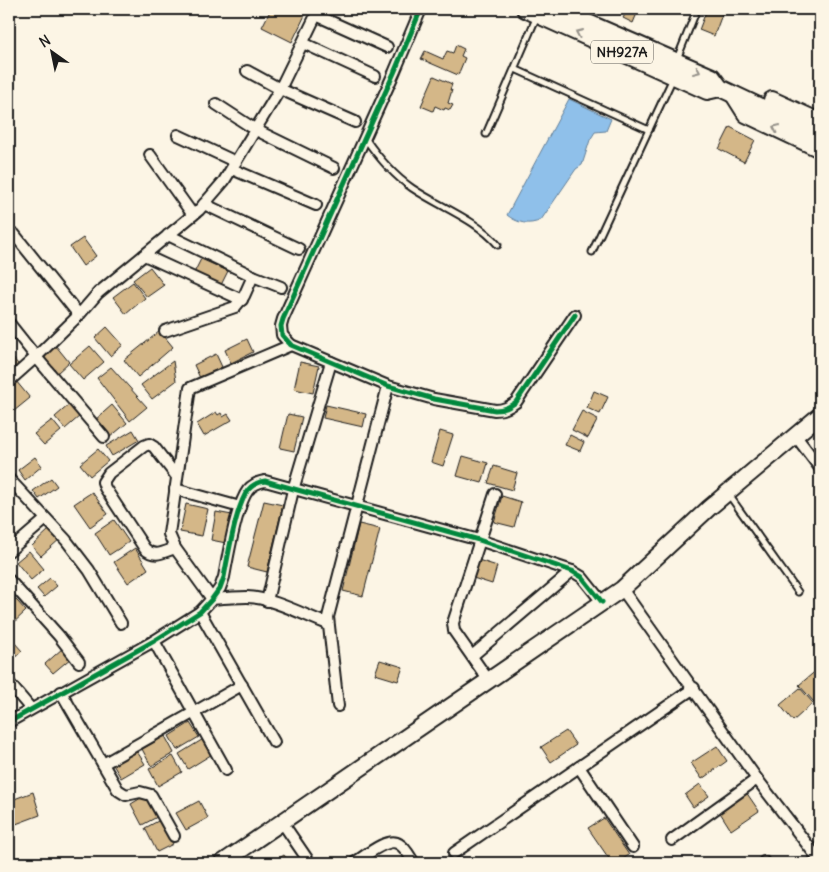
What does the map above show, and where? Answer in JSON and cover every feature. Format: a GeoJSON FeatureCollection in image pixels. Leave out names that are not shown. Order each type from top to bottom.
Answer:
{"type":"FeatureCollection","features":[{"type":"Feature","properties":{"kind":"highway","name":"NH927A"},"geometry":{"type":"LineString","coordinates":[[556,9],[675,68],[707,90],[734,95],[820,135]]}},
{"type":"Feature","properties":{"kind":"highway","name":"NH927A"},"geometry":{"type":"LineString","coordinates":[[534,11],[675,68]]}},
{"type":"Feature","properties":{"kind":"highway"},"geometry":{"type":"LineString","coordinates":[[820,122],[756,93],[734,95],[746,114],[820,149]]}},
{"type":"Feature","properties":{"kind":"main road"},"geometry":{"type":"LineString","coordinates":[[222,863],[282,822],[484,675],[622,589],[727,493],[820,415]]}},
{"type":"Feature","properties":{"kind":"street"},"geometry":{"type":"LineString","coordinates":[[421,9],[283,319],[281,326],[282,335],[291,345],[388,386],[434,399],[486,409],[502,410],[516,402],[575,315]]}},
{"type":"Feature","properties":{"kind":"street"},"geometry":{"type":"LineString","coordinates":[[9,381],[79,315],[98,293],[204,204],[234,166],[256,130],[280,89],[318,12],[387,47]]}},
{"type":"Feature","properties":{"kind":"street"},"geometry":{"type":"LineString","coordinates":[[303,43],[375,76]]}},
{"type":"Feature","properties":{"kind":"street"},"geometry":{"type":"LineString","coordinates":[[247,71],[280,89],[355,122]]}},
{"type":"Feature","properties":{"kind":"street"},"geometry":{"type":"LineString","coordinates":[[216,104],[256,130],[334,168]]}},
{"type":"Feature","properties":{"kind":"street"},"geometry":{"type":"LineString","coordinates":[[178,135],[234,166],[316,206]]}},
{"type":"Feature","properties":{"kind":"street"},"geometry":{"type":"LineString","coordinates":[[150,155],[193,215]]}},
{"type":"Feature","properties":{"kind":"street"},"geometry":{"type":"LineString","coordinates":[[204,204],[299,249]]}},
{"type":"Feature","properties":{"kind":"street"},"geometry":{"type":"LineString","coordinates":[[14,234],[79,315]]}},
{"type":"Feature","properties":{"kind":"street"},"geometry":{"type":"LineString","coordinates":[[168,235],[253,276],[281,287]]}},
{"type":"Feature","properties":{"kind":"street"},"geometry":{"type":"LineString","coordinates":[[144,255],[242,300]]}},
{"type":"Feature","properties":{"kind":"street"},"geometry":{"type":"LineString","coordinates":[[165,331],[235,307],[242,300],[253,276]]}},
{"type":"Feature","properties":{"kind":"street"},"geometry":{"type":"LineString","coordinates":[[9,322],[104,437]]}},
{"type":"Feature","properties":{"kind":"street"},"geometry":{"type":"LineString","coordinates":[[212,599],[174,548],[169,534],[190,388],[291,345]]}},
{"type":"Feature","properties":{"kind":"street"},"geometry":{"type":"LineString","coordinates":[[267,601],[293,490],[331,362]]}},
{"type":"Feature","properties":{"kind":"street"},"geometry":{"type":"LineString","coordinates":[[338,706],[328,624],[330,609],[388,386]]}},
{"type":"Feature","properties":{"kind":"street"},"geometry":{"type":"LineString","coordinates":[[796,435],[820,468]]}},
{"type":"Feature","properties":{"kind":"street"},"geometry":{"type":"LineString","coordinates":[[174,548],[157,554],[150,554],[105,488],[103,482],[109,473],[149,444],[154,447],[177,477]]}},
{"type":"Feature","properties":{"kind":"street"},"geometry":{"type":"LineString","coordinates":[[9,479],[66,540],[89,570],[121,623]]}},
{"type":"Feature","properties":{"kind":"street"},"geometry":{"type":"LineString","coordinates":[[9,722],[154,641],[200,612],[220,588],[240,508],[247,491],[254,484],[260,482],[265,481],[479,540],[572,571],[582,577],[602,602]]}},
{"type":"Feature","properties":{"kind":"street"},"geometry":{"type":"LineString","coordinates":[[175,489],[240,508]]}},
{"type":"Feature","properties":{"kind":"street"},"geometry":{"type":"LineString","coordinates":[[484,675],[454,631],[453,623],[495,494]]}},
{"type":"Feature","properties":{"kind":"street"},"geometry":{"type":"LineString","coordinates":[[9,551],[46,519]]}},
{"type":"Feature","properties":{"kind":"street"},"geometry":{"type":"LineString","coordinates":[[472,656],[572,571]]}},
{"type":"Feature","properties":{"kind":"street"},"geometry":{"type":"LineString","coordinates":[[9,580],[79,662]]}},
{"type":"Feature","properties":{"kind":"street"},"geometry":{"type":"LineString","coordinates":[[622,589],[757,779],[820,861]]}},
{"type":"Feature","properties":{"kind":"street"},"geometry":{"type":"LineString","coordinates":[[212,599],[248,597],[267,601],[328,624]]}},
{"type":"Feature","properties":{"kind":"street"},"geometry":{"type":"LineString","coordinates":[[200,612],[274,742]]}},
{"type":"Feature","properties":{"kind":"street"},"geometry":{"type":"LineString","coordinates":[[154,641],[226,770]]}},
{"type":"Feature","properties":{"kind":"street"},"geometry":{"type":"LineString","coordinates":[[9,684],[31,709]]}},
{"type":"Feature","properties":{"kind":"street"},"geometry":{"type":"LineString","coordinates":[[103,764],[242,686]]}},
{"type":"Feature","properties":{"kind":"street"},"geometry":{"type":"LineString","coordinates":[[454,853],[694,688]]}},
{"type":"Feature","properties":{"kind":"street"},"geometry":{"type":"LineString","coordinates":[[62,692],[118,790],[122,794],[140,792],[151,795],[174,836]]}},
{"type":"Feature","properties":{"kind":"street"},"geometry":{"type":"LineString","coordinates":[[579,767],[633,847]]}},
{"type":"Feature","properties":{"kind":"street"},"geometry":{"type":"LineString","coordinates":[[672,840],[757,779]]}},
{"type":"Feature","properties":{"kind":"street"},"geometry":{"type":"LineString","coordinates":[[282,822],[310,863]]}},
{"type":"Feature","properties":{"kind":"street"},"geometry":{"type":"LineString","coordinates":[[354,863],[390,841],[399,844],[414,863]]}},
{"type":"Feature","properties":{"kind":"lane"},"geometry":{"type":"LineString","coordinates":[[592,252],[649,130],[697,9]]}},
{"type":"Feature","properties":{"kind":"lane"},"geometry":{"type":"LineString","coordinates":[[486,134],[515,69],[534,11]]}},
{"type":"Feature","properties":{"kind":"lane"},"geometry":{"type":"LineString","coordinates":[[515,69],[649,130]]}},
{"type":"Feature","properties":{"kind":"lane"},"geometry":{"type":"LineString","coordinates":[[365,138],[380,158],[412,188],[485,232],[498,245]]}},
{"type":"Feature","properties":{"kind":"lane"},"geometry":{"type":"LineString","coordinates":[[727,493],[798,592]]}},
{"type":"Feature","properties":{"kind":"water"},"geometry":{"type":"Polygon","coordinates":[[[569,99],[611,119],[606,131],[595,132],[590,140],[582,165],[576,169],[541,220],[523,223],[515,220],[507,215],[569,99]]]}},
{"type":"Feature","properties":{"kind":"building"},"geometry":{"type":"Polygon","coordinates":[[[271,9],[308,9],[292,42],[262,27],[271,9]]]}},
{"type":"Feature","properties":{"kind":"building"},"geometry":{"type":"Polygon","coordinates":[[[628,9],[638,11],[633,23],[623,18],[628,9]]]}},
{"type":"Feature","properties":{"kind":"building"},"geometry":{"type":"Polygon","coordinates":[[[707,9],[724,9],[714,36],[699,30],[707,9]]]}},
{"type":"Feature","properties":{"kind":"building"},"geometry":{"type":"Polygon","coordinates":[[[456,45],[464,49],[461,56],[465,58],[458,75],[421,59],[425,51],[443,59],[447,51],[453,53],[456,45]]]}},
{"type":"Feature","properties":{"kind":"building"},"geometry":{"type":"Polygon","coordinates":[[[434,76],[452,84],[448,103],[453,105],[450,110],[445,108],[444,110],[435,106],[433,111],[421,106],[434,76]]]}},
{"type":"Feature","properties":{"kind":"building"},"geometry":{"type":"Polygon","coordinates":[[[730,127],[755,140],[744,162],[719,149],[730,127]]]}},
{"type":"Feature","properties":{"kind":"building"},"geometry":{"type":"Polygon","coordinates":[[[83,238],[96,256],[83,266],[70,247],[83,238]]]}},
{"type":"Feature","properties":{"kind":"building"},"geometry":{"type":"Polygon","coordinates":[[[201,259],[228,271],[221,285],[194,273],[201,259]]]}},
{"type":"Feature","properties":{"kind":"building"},"geometry":{"type":"Polygon","coordinates":[[[150,267],[164,285],[147,297],[133,280],[150,267]]]}},
{"type":"Feature","properties":{"kind":"building"},"geometry":{"type":"Polygon","coordinates":[[[133,282],[145,298],[126,314],[113,297],[133,282]]]}},
{"type":"Feature","properties":{"kind":"building"},"geometry":{"type":"Polygon","coordinates":[[[107,327],[123,345],[110,356],[95,338],[107,327]]]}},
{"type":"Feature","properties":{"kind":"building"},"geometry":{"type":"Polygon","coordinates":[[[160,331],[173,347],[138,377],[124,360],[160,331]]]}},
{"type":"Feature","properties":{"kind":"building"},"geometry":{"type":"Polygon","coordinates":[[[247,339],[253,352],[231,363],[225,350],[247,339]]]}},
{"type":"Feature","properties":{"kind":"building"},"geometry":{"type":"Polygon","coordinates":[[[56,346],[69,362],[57,373],[43,357],[56,346]]]}},
{"type":"Feature","properties":{"kind":"building"},"geometry":{"type":"Polygon","coordinates":[[[90,346],[104,362],[83,380],[69,364],[90,346]]]}},
{"type":"Feature","properties":{"kind":"building"},"geometry":{"type":"Polygon","coordinates":[[[9,354],[19,365],[9,375],[9,354]]]}},
{"type":"Feature","properties":{"kind":"building"},"geometry":{"type":"Polygon","coordinates":[[[216,354],[222,367],[200,378],[194,365],[216,354]]]}},
{"type":"Feature","properties":{"kind":"building"},"geometry":{"type":"Polygon","coordinates":[[[173,361],[176,381],[152,399],[141,385],[173,361]]]}},
{"type":"Feature","properties":{"kind":"building"},"geometry":{"type":"Polygon","coordinates":[[[300,362],[319,366],[313,393],[294,389],[300,362]]]}},
{"type":"Feature","properties":{"kind":"building"},"geometry":{"type":"Polygon","coordinates":[[[111,367],[147,407],[130,421],[97,378],[111,367]]]}},
{"type":"Feature","properties":{"kind":"building"},"geometry":{"type":"Polygon","coordinates":[[[16,381],[30,398],[14,411],[9,404],[9,387],[16,381]]]}},
{"type":"Feature","properties":{"kind":"building"},"geometry":{"type":"Polygon","coordinates":[[[594,391],[608,397],[600,414],[587,408],[594,391]]]}},
{"type":"Feature","properties":{"kind":"building"},"geometry":{"type":"Polygon","coordinates":[[[70,404],[80,416],[65,429],[55,417],[70,404]]]}},
{"type":"Feature","properties":{"kind":"building"},"geometry":{"type":"Polygon","coordinates":[[[112,405],[127,423],[109,438],[95,420],[112,405]]]}},
{"type":"Feature","properties":{"kind":"building"},"geometry":{"type":"Polygon","coordinates":[[[326,405],[366,414],[363,427],[323,418],[326,405]]]}},
{"type":"Feature","properties":{"kind":"building"},"geometry":{"type":"Polygon","coordinates":[[[582,411],[598,419],[588,438],[572,430],[582,411]]]}},
{"type":"Feature","properties":{"kind":"building"},"geometry":{"type":"Polygon","coordinates":[[[216,412],[218,415],[221,413],[223,417],[228,414],[232,420],[204,436],[197,424],[216,412]]]}},
{"type":"Feature","properties":{"kind":"building"},"geometry":{"type":"Polygon","coordinates":[[[288,414],[302,417],[294,451],[280,448],[288,414]]]}},
{"type":"Feature","properties":{"kind":"building"},"geometry":{"type":"Polygon","coordinates":[[[52,420],[61,431],[44,445],[34,434],[52,420]]]}},
{"type":"Feature","properties":{"kind":"building"},"geometry":{"type":"Polygon","coordinates":[[[133,430],[139,440],[112,456],[106,446],[133,430]]]}},
{"type":"Feature","properties":{"kind":"building"},"geometry":{"type":"Polygon","coordinates":[[[440,431],[453,435],[443,466],[431,462],[440,431]]]}},
{"type":"Feature","properties":{"kind":"building"},"geometry":{"type":"Polygon","coordinates":[[[570,435],[584,442],[580,451],[565,445],[570,435]]]}},
{"type":"Feature","properties":{"kind":"building"},"geometry":{"type":"Polygon","coordinates":[[[98,449],[108,461],[90,476],[80,464],[98,449]]]}},
{"type":"Feature","properties":{"kind":"building"},"geometry":{"type":"Polygon","coordinates":[[[463,456],[488,463],[482,483],[457,476],[463,456]]]}},
{"type":"Feature","properties":{"kind":"building"},"geometry":{"type":"Polygon","coordinates":[[[35,457],[42,466],[25,480],[18,470],[35,457]]]}},
{"type":"Feature","properties":{"kind":"building"},"geometry":{"type":"Polygon","coordinates":[[[494,466],[517,473],[512,490],[488,483],[494,466]]]}},
{"type":"Feature","properties":{"kind":"building"},"geometry":{"type":"Polygon","coordinates":[[[51,478],[57,486],[39,499],[33,491],[51,478]]]}},
{"type":"Feature","properties":{"kind":"building"},"geometry":{"type":"Polygon","coordinates":[[[92,492],[108,514],[90,527],[74,504],[92,492]]]}},
{"type":"Feature","properties":{"kind":"building"},"geometry":{"type":"Polygon","coordinates":[[[502,496],[521,502],[514,527],[494,522],[502,496]]]}},
{"type":"Feature","properties":{"kind":"building"},"geometry":{"type":"Polygon","coordinates":[[[264,501],[283,505],[267,572],[247,567],[264,501]]]}},
{"type":"Feature","properties":{"kind":"building"},"geometry":{"type":"Polygon","coordinates":[[[186,504],[208,509],[202,536],[180,532],[186,504]]]}},
{"type":"Feature","properties":{"kind":"building"},"geometry":{"type":"Polygon","coordinates":[[[216,512],[232,515],[226,543],[211,540],[216,512]]]}},
{"type":"Feature","properties":{"kind":"building"},"geometry":{"type":"Polygon","coordinates":[[[114,520],[129,542],[109,555],[95,533],[114,520]]]}},
{"type":"Feature","properties":{"kind":"building"},"geometry":{"type":"Polygon","coordinates":[[[359,524],[380,529],[363,596],[343,591],[359,524]]]}},
{"type":"Feature","properties":{"kind":"building"},"geometry":{"type":"Polygon","coordinates":[[[51,528],[61,538],[41,556],[32,546],[51,528]]]}},
{"type":"Feature","properties":{"kind":"building"},"geometry":{"type":"Polygon","coordinates":[[[135,548],[148,569],[128,583],[114,562],[135,548]]]}},
{"type":"Feature","properties":{"kind":"building"},"geometry":{"type":"Polygon","coordinates":[[[29,551],[44,569],[31,580],[16,562],[29,551]]]}},
{"type":"Feature","properties":{"kind":"building"},"geometry":{"type":"Polygon","coordinates":[[[475,559],[497,566],[492,584],[470,577],[475,559]]]}},
{"type":"Feature","properties":{"kind":"building"},"geometry":{"type":"Polygon","coordinates":[[[50,578],[57,586],[44,597],[37,589],[50,578]]]}},
{"type":"Feature","properties":{"kind":"building"},"geometry":{"type":"Polygon","coordinates":[[[9,592],[26,611],[9,627],[9,592]]]}},
{"type":"Feature","properties":{"kind":"building"},"geometry":{"type":"Polygon","coordinates":[[[14,642],[22,651],[9,663],[9,647],[14,642]]]}},
{"type":"Feature","properties":{"kind":"building"},"geometry":{"type":"Polygon","coordinates":[[[63,648],[71,658],[53,673],[45,664],[63,648]]]}},
{"type":"Feature","properties":{"kind":"building"},"geometry":{"type":"Polygon","coordinates":[[[380,660],[403,667],[398,681],[375,674],[380,660]]]}},
{"type":"Feature","properties":{"kind":"building"},"geometry":{"type":"Polygon","coordinates":[[[818,669],[820,672],[820,697],[814,702],[799,685],[818,669]]]}},
{"type":"Feature","properties":{"kind":"building"},"geometry":{"type":"Polygon","coordinates":[[[800,688],[813,703],[793,721],[780,705],[800,688]]]}},
{"type":"Feature","properties":{"kind":"building"},"geometry":{"type":"Polygon","coordinates":[[[190,723],[199,737],[177,750],[169,736],[190,723]]]}},
{"type":"Feature","properties":{"kind":"building"},"geometry":{"type":"Polygon","coordinates":[[[566,731],[576,745],[551,762],[541,747],[566,731]]]}},
{"type":"Feature","properties":{"kind":"building"},"geometry":{"type":"Polygon","coordinates":[[[165,736],[174,753],[151,766],[142,749],[165,736]]]}},
{"type":"Feature","properties":{"kind":"building"},"geometry":{"type":"Polygon","coordinates":[[[205,738],[214,753],[188,769],[179,754],[205,738]]]}},
{"type":"Feature","properties":{"kind":"building"},"geometry":{"type":"Polygon","coordinates":[[[717,746],[727,761],[702,779],[691,763],[717,746]]]}},
{"type":"Feature","properties":{"kind":"building"},"geometry":{"type":"Polygon","coordinates":[[[136,750],[145,764],[121,778],[112,763],[136,750]]]}},
{"type":"Feature","properties":{"kind":"building"},"geometry":{"type":"Polygon","coordinates":[[[173,756],[182,772],[158,786],[149,769],[173,756]]]}},
{"type":"Feature","properties":{"kind":"building"},"geometry":{"type":"Polygon","coordinates":[[[700,784],[709,796],[693,807],[685,795],[700,784]]]}},
{"type":"Feature","properties":{"kind":"building"},"geometry":{"type":"Polygon","coordinates":[[[33,792],[40,815],[16,824],[9,801],[33,792]]]}},
{"type":"Feature","properties":{"kind":"building"},"geometry":{"type":"Polygon","coordinates":[[[746,792],[759,811],[731,830],[719,811],[746,792]]]}},
{"type":"Feature","properties":{"kind":"building"},"geometry":{"type":"Polygon","coordinates":[[[146,795],[157,817],[142,825],[131,804],[146,795]]]}},
{"type":"Feature","properties":{"kind":"building"},"geometry":{"type":"Polygon","coordinates":[[[199,801],[208,818],[186,830],[176,813],[199,801]]]}},
{"type":"Feature","properties":{"kind":"building"},"geometry":{"type":"Polygon","coordinates":[[[604,818],[629,855],[617,863],[612,863],[588,828],[604,818]]]}},
{"type":"Feature","properties":{"kind":"building"},"geometry":{"type":"Polygon","coordinates":[[[160,820],[173,844],[157,852],[145,828],[160,820]]]}},
{"type":"Feature","properties":{"kind":"building"},"geometry":{"type":"Polygon","coordinates":[[[284,855],[290,863],[272,863],[284,855]]]}},
{"type":"Feature","properties":{"kind":"cycle path"},"geometry":{"type":"LineString","coordinates":[[421,9],[283,319],[281,326],[282,335],[291,345],[388,386],[434,399],[498,410],[516,402],[575,315]]}},
{"type":"Feature","properties":{"kind":"cycle path"},"geometry":{"type":"LineString","coordinates":[[9,722],[154,641],[200,612],[220,588],[236,519],[244,497],[252,486],[262,481],[479,540],[572,571],[582,577],[602,602]]}}]}
